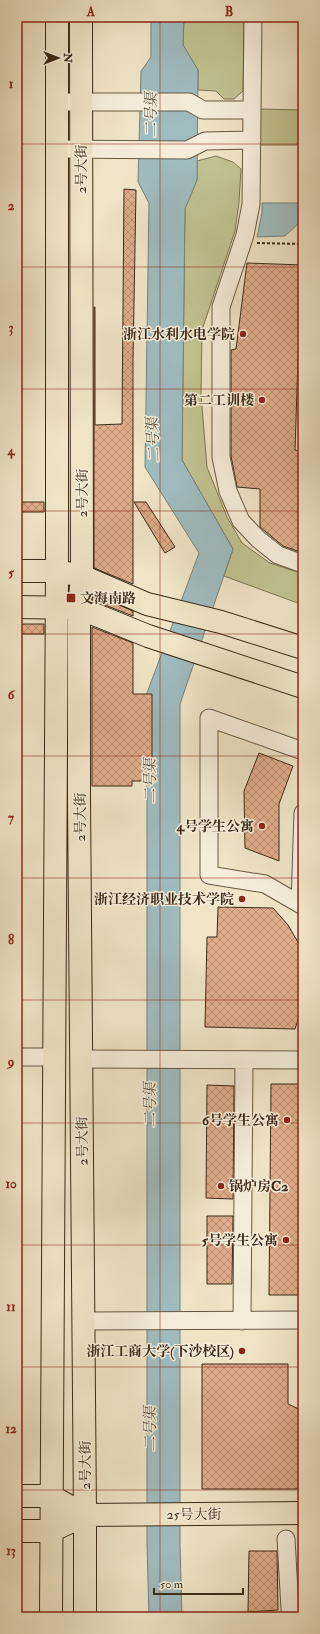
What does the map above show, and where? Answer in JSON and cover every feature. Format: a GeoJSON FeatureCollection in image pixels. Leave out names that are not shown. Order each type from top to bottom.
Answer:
{"type":"FeatureCollection","features":[{"type":"Feature","properties":{"kind":"main road","name":"2号大街"},"geometry":{"type":"LineString","coordinates":[[51,1617],[53,1057],[57,571],[57,17]]}},
{"type":"Feature","properties":{"kind":"main road","name":"2号大街"},"geometry":{"type":"LineString","coordinates":[[81,17],[80,150],[82,576],[79,608],[85,1617]]}},
{"type":"Feature","properties":{"kind":"main road"},"geometry":{"type":"LineString","coordinates":[[17,570],[57,571],[82,576],[147,604],[221,622],[303,648]]}},
{"type":"Feature","properties":{"kind":"main road"},"geometry":{"type":"LineString","coordinates":[[17,607],[79,608],[148,636],[303,687]]}},
{"type":"Feature","properties":{"kind":"main road"},"geometry":{"type":"LineString","coordinates":[[17,1496],[51,1496],[85,1515]]}},
{"type":"Feature","properties":{"kind":"main road","name":"25号大街"},"geometry":{"type":"LineString","coordinates":[[17,1531],[51,1531],[85,1515],[303,1513]]}},
{"type":"Feature","properties":{"kind":"street"},"geometry":{"type":"LineString","coordinates":[[253,17],[251,204],[245,235],[221,307],[221,458],[228,491],[242,521],[258,539],[278,555],[303,564]]}},
{"type":"Feature","properties":{"kind":"street"},"geometry":{"type":"LineString","coordinates":[[57,102],[188,102],[203,110],[252,110]]}},
{"type":"Feature","properties":{"kind":"street"},"geometry":{"type":"LineString","coordinates":[[57,149],[187,150],[205,141],[252,140]]}},
{"type":"Feature","properties":{"kind":"street"},"geometry":{"type":"LineString","coordinates":[[303,751],[209,718],[209,875],[265,884],[302,905],[303,813]]}},
{"type":"Feature","properties":{"kind":"street"},"geometry":{"type":"LineString","coordinates":[[17,1057],[53,1057]]}},
{"type":"Feature","properties":{"kind":"street"},"geometry":{"type":"LineString","coordinates":[[81,1060],[303,1060]]}},
{"type":"Feature","properties":{"kind":"street"},"geometry":{"type":"LineString","coordinates":[[242,1321],[244,1060]]}},
{"type":"Feature","properties":{"kind":"street"},"geometry":{"type":"LineString","coordinates":[[84,1321],[196,1322],[303,1320]]}},
{"type":"Feature","properties":{"kind":"street"},"geometry":{"type":"LineString","coordinates":[[286,1539],[290,1609],[294,1617]]}},
{"type":"Feature","properties":{"kind":"path"},"geometry":{"type":"LineString","coordinates":[[242,243],[303,244]]}},
{"type":"Feature","properties":{"kind":"green space"},"geometry":{"type":"Polygon","coordinates":[[[184,17],[244,17],[243,91],[234,99],[224,99],[216,91],[198,90],[198,70],[183,45],[184,17]]]}},
{"type":"Feature","properties":{"kind":"green space"},"geometry":{"type":"Polygon","coordinates":[[[259,109],[303,110],[303,145],[259,145],[259,109]]]}},
{"type":"Feature","properties":{"kind":"green space"},"geometry":{"type":"Polygon","coordinates":[[[216,156],[233,162],[241,169],[235,231],[202,330],[201,395],[207,467],[227,517],[242,543],[270,563],[303,574],[303,605],[224,576],[233,549],[182,460],[185,208],[197,180],[197,161],[216,156]]]}},
{"type":"Feature","properties":{"kind":"water","name":"二号渠"},"geometry":{"type":"Polygon","coordinates":[[[151,17],[184,17],[183,45],[198,70],[197,180],[185,209],[182,460],[233,549],[180,704],[180,1544],[182,1617],[149,1617],[147,1544],[147,693],[199,553],[145,467],[149,203],[138,182],[141,71],[151,57],[151,17]]]}},
{"type":"Feature","properties":{"kind":"water"},"geometry":{"type":"Polygon","coordinates":[[[262,203],[303,203],[303,221],[301,221],[285,236],[257,237],[262,213],[262,203]]]}},
{"type":"Feature","properties":{"kind":"building"},"geometry":{"type":"Polygon","coordinates":[[[124,189],[136,190],[133,360],[133,584],[94,568],[94,307],[95,425],[122,424],[124,189]]]}},
{"type":"Feature","properties":{"kind":"building","name":"第二工训楼"},"geometry":{"type":"Polygon","coordinates":[[[247,263],[303,265],[303,330],[299,329],[295,450],[303,452],[303,553],[283,546],[260,527],[260,489],[237,487],[231,456],[231,350],[236,349],[247,263]]]}},
{"type":"Feature","properties":{"kind":"building"},"geometry":{"type":"Polygon","coordinates":[[[17,502],[44,502],[44,512],[17,512],[17,502]]]}},
{"type":"Feature","properties":{"kind":"building"},"geometry":{"type":"Polygon","coordinates":[[[134,502],[146,502],[175,547],[165,553],[134,502]]]}},
{"type":"Feature","properties":{"kind":"building"},"geometry":{"type":"Polygon","coordinates":[[[93,594],[133,611],[133,616],[92,600],[93,594]]]}},
{"type":"Feature","properties":{"kind":"building"},"geometry":{"type":"Polygon","coordinates":[[[17,624],[44,624],[44,634],[17,634],[17,624]]]}},
{"type":"Feature","properties":{"kind":"building"},"geometry":{"type":"Polygon","coordinates":[[[92,627],[133,643],[133,694],[152,694],[152,781],[132,781],[132,786],[92,786],[92,627]]]}},
{"type":"Feature","properties":{"kind":"building","name":"4号学生公寓"},"geometry":{"type":"Polygon","coordinates":[[[259,753],[293,766],[279,804],[279,861],[245,848],[244,791],[259,753]]]}},
{"type":"Feature","properties":{"kind":"building"},"geometry":{"type":"Polygon","coordinates":[[[218,907],[273,908],[288,925],[299,944],[303,963],[303,1004],[295,1029],[205,1027],[207,937],[217,937],[218,907]]]}},
{"type":"Feature","properties":{"kind":"building"},"geometry":{"type":"Polygon","coordinates":[[[271,1084],[303,1084],[302,1295],[269,1295],[271,1084]]]}},
{"type":"Feature","properties":{"kind":"building"},"geometry":{"type":"Polygon","coordinates":[[[207,1085],[234,1086],[233,1199],[206,1198],[207,1085]]]}},
{"type":"Feature","properties":{"kind":"building"},"geometry":{"type":"Polygon","coordinates":[[[207,1216],[233,1216],[232,1284],[207,1284],[207,1216]]]}},
{"type":"Feature","properties":{"kind":"building"},"geometry":{"type":"Polygon","coordinates":[[[202,1364],[288,1364],[288,1404],[303,1411],[303,1489],[202,1489],[202,1364]]]}},
{"type":"Feature","properties":{"kind":"building"},"geometry":{"type":"Polygon","coordinates":[[[249,1551],[277,1551],[278,1610],[248,1612],[249,1551]]]}},
{"type":"Feature","properties":{"kind":"place","name":"浙江水利水电学院"},"geometry":{"type":"Point","coordinates":[243,334]}},
{"type":"Feature","properties":{"kind":"place","name":"第二工训楼"},"geometry":{"type":"Point","coordinates":[262,400]}},
{"type":"Feature","properties":{"kind":"place","name":"文海南路"},"geometry":{"type":"Point","coordinates":[71,598]}},
{"type":"Feature","properties":{"kind":"place","name":"4号学生公寓"},"geometry":{"type":"Point","coordinates":[262,826]}},
{"type":"Feature","properties":{"kind":"place","name":"浙江经济职业技术学院"},"geometry":{"type":"Point","coordinates":[242,899]}},
{"type":"Feature","properties":{"kind":"place","name":"6号学生公寓"},"geometry":{"type":"Point","coordinates":[287,1120]}},
{"type":"Feature","properties":{"kind":"place","name":"锅炉房C2"},"geometry":{"type":"Point","coordinates":[221,1186]}},
{"type":"Feature","properties":{"kind":"place","name":"5号学生公寓"},"geometry":{"type":"Point","coordinates":[286,1240]}},
{"type":"Feature","properties":{"kind":"place","name":"浙江工商大学(下沙校区)"},"geometry":{"type":"Point","coordinates":[242,1351]}}]}
